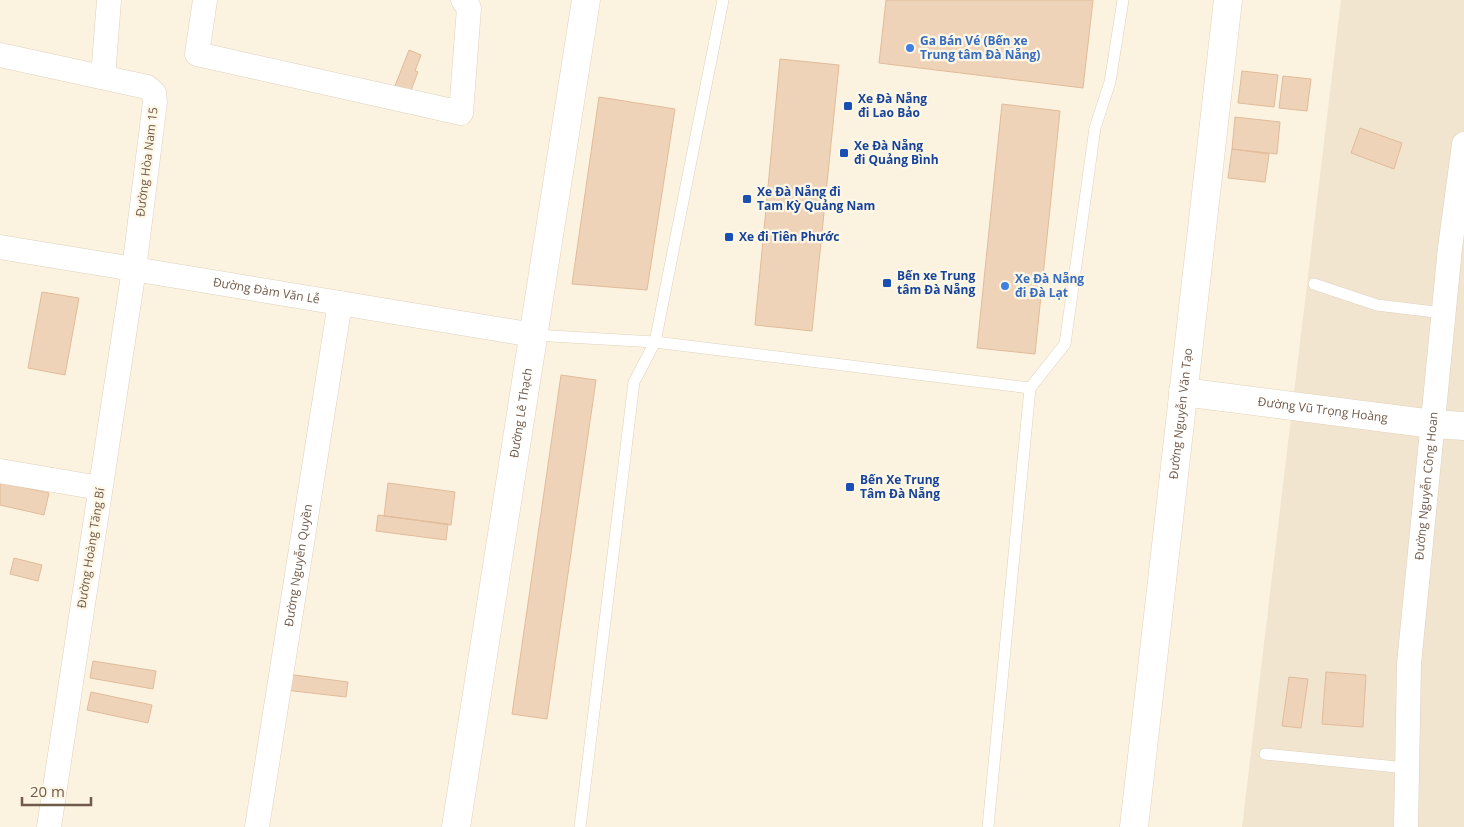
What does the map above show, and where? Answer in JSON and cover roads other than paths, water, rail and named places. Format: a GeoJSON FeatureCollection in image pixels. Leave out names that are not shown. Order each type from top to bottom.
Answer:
{"type":"FeatureCollection","features":[{"type":"Feature","properties":{"kind":"street"},"geometry":{"type":"LineString","coordinates":[[103,77],[109,0]]}},
{"type":"Feature","properties":{"kind":"street"},"geometry":{"type":"LineString","coordinates":[[205,0],[196,54],[461,113],[469,8],[463,0]]}},
{"type":"Feature","properties":{"kind":"street","name":"Đường Lê Thạch"},"geometry":{"type":"LineString","coordinates":[[456,827],[586,0]]}},
{"type":"Feature","properties":{"kind":"street","name":"Đường Nguyễn Văn Tạo"},"geometry":{"type":"LineString","coordinates":[[1134,827],[1228,0]]}},
{"type":"Feature","properties":{"kind":"street","name":"Đường Hòa Nam 15"},"geometry":{"type":"LineString","coordinates":[[0,55],[147,87],[154,93],[154,111],[134,269]]}},
{"type":"Feature","properties":{"kind":"street","name":"Đường Nguyễn Công Hoan"},"geometry":{"type":"LineString","coordinates":[[1406,827],[1409,664],[1444,313],[1457,249],[1464,144]]}},
{"type":"Feature","properties":{"kind":"street","name":"Đường Đàm Văn Lễ"},"geometry":{"type":"LineString","coordinates":[[0,247],[534,335]]}},
{"type":"Feature","properties":{"kind":"street","name":"Đường Hoàng Tăng Bí"},"geometry":{"type":"LineString","coordinates":[[48,827],[134,269]]}},
{"type":"Feature","properties":{"kind":"street","name":"Đường Nguyễn Quyền"},"geometry":{"type":"LineString","coordinates":[[257,827],[340,303]]}},
{"type":"Feature","properties":{"kind":"street","name":"Đường Vũ Trọng Hoàng"},"geometry":{"type":"LineString","coordinates":[[1183,392],[1433,424],[1464,426]]}},
{"type":"Feature","properties":{"kind":"street"},"geometry":{"type":"LineString","coordinates":[[0,471],[100,488]]}},
{"type":"Feature","properties":{"kind":"lane"},"geometry":{"type":"LineString","coordinates":[[580,827],[634,382],[655,342],[723,0]]}},
{"type":"Feature","properties":{"kind":"lane"},"geometry":{"type":"LineString","coordinates":[[988,827],[1030,388],[1065,344],[1096,128],[1110,82],[1124,0]]}},
{"type":"Feature","properties":{"kind":"lane"},"geometry":{"type":"LineString","coordinates":[[1314,284],[1377,306],[1444,313]]}},
{"type":"Feature","properties":{"kind":"lane"},"geometry":{"type":"LineString","coordinates":[[534,335],[655,342],[1030,388]]}},
{"type":"Feature","properties":{"kind":"lane"},"geometry":{"type":"LineString","coordinates":[[1266,754],[1407,768]]}},
{"type":"Feature","properties":{"kind":"place","name":"Ga Bán Vé (Bến xe Trung tâm Đà Nẵng)"},"geometry":{"type":"Point","coordinates":[910,48]}},
{"type":"Feature","properties":{"kind":"place","name":"Xe Đà Nẵng đi Lao Bảo"},"geometry":{"type":"Point","coordinates":[848,106]}},
{"type":"Feature","properties":{"kind":"place","name":"Xe Đà Nẵng đi Quảng Bình"},"geometry":{"type":"Point","coordinates":[844,153]}},
{"type":"Feature","properties":{"kind":"place","name":"Xe Đà Nẵng đi Tam Kỳ Quảng Nam"},"geometry":{"type":"Point","coordinates":[747,199]}},
{"type":"Feature","properties":{"kind":"place","name":"Xe đi Tiên Phước"},"geometry":{"type":"Point","coordinates":[729,237]}},
{"type":"Feature","properties":{"kind":"place","name":"Bến xe Trung tâm Đà Nẵng"},"geometry":{"type":"Point","coordinates":[887,283]}},
{"type":"Feature","properties":{"kind":"place","name":"Xe Đà Nẵng đi Đà Lạt"},"geometry":{"type":"Point","coordinates":[1005,286]}},
{"type":"Feature","properties":{"kind":"place","name":"Bến Xe Trung Tâm Đà Nẵng"},"geometry":{"type":"Point","coordinates":[850,487]}}]}
